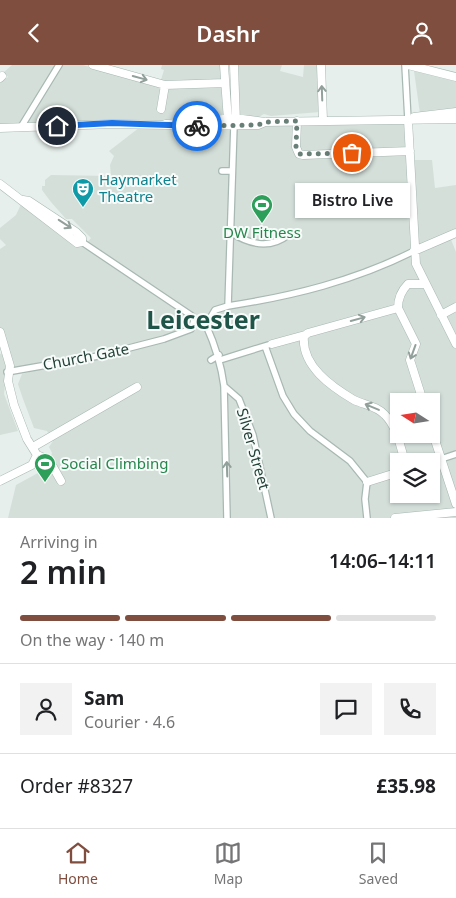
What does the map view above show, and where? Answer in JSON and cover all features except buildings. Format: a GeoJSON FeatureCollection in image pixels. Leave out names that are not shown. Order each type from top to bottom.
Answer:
{"type":"FeatureCollection","features":[{"type":"Feature","properties":{"kind":"street"},"geometry":{"type":"LineString","coordinates":[[21,127],[59,65]]}},
{"type":"Feature","properties":{"kind":"street"},"geometry":{"type":"LineString","coordinates":[[93,65],[165,85],[225,83]]}},
{"type":"Feature","properties":{"kind":"street"},"geometry":{"type":"LineString","coordinates":[[224,65],[225,83],[232,122]]}},
{"type":"Feature","properties":{"kind":"street"},"geometry":{"type":"LineString","coordinates":[[228,306],[234,65]]}},
{"type":"Feature","properties":{"kind":"street"},"geometry":{"type":"LineString","coordinates":[[321,65],[323,121]]}},
{"type":"Feature","properties":{"kind":"street"},"geometry":{"type":"LineString","coordinates":[[456,77],[407,65],[416,263],[456,344]]}},
{"type":"Feature","properties":{"kind":"street"},"geometry":{"type":"LineString","coordinates":[[161,109],[165,85]]}},
{"type":"Feature","properties":{"kind":"street"},"geometry":{"type":"LineString","coordinates":[[408,120],[421,115],[456,112]]}},
{"type":"Feature","properties":{"kind":"street"},"geometry":{"type":"LineString","coordinates":[[0,132],[4,128],[112,123],[232,122],[258,125],[265,122],[297,121],[456,119]]}},
{"type":"Feature","properties":{"kind":"street"},"geometry":{"type":"LineString","coordinates":[[297,121],[296,147],[300,154],[303,155],[410,151]]}},
{"type":"Feature","properties":{"kind":"street"},"geometry":{"type":"LineString","coordinates":[[222,171],[232,171]]}},
{"type":"Feature","properties":{"kind":"street"},"geometry":{"type":"LineString","coordinates":[[0,184],[76,232],[82,238],[82,241],[192,316],[194,321],[206,325],[220,357],[224,386],[227,518]]}},
{"type":"Feature","properties":{"kind":"street"},"geometry":{"type":"LineString","coordinates":[[230,232],[241,239],[256,244],[272,245],[288,235]]}},
{"type":"Feature","properties":{"kind":"street"},"geometry":{"type":"LineString","coordinates":[[206,325],[215,310],[228,306],[296,295],[336,284],[381,268],[456,233]]}},
{"type":"Feature","properties":{"kind":"street"},"geometry":{"type":"LineString","coordinates":[[420,393],[410,360],[416,344],[398,308],[400,296],[405,287],[412,283],[425,284]]}},
{"type":"Feature","properties":{"kind":"street"},"geometry":{"type":"LineString","coordinates":[[441,315],[456,307]]}},
{"type":"Feature","properties":{"kind":"street"},"geometry":{"type":"LineString","coordinates":[[211,360],[398,308]]}},
{"type":"Feature","properties":{"kind":"street","name":"Church Gate"},"geometry":{"type":"LineString","coordinates":[[4,373],[98,356],[164,339],[191,329],[194,321]]}},
{"type":"Feature","properties":{"kind":"street"},"geometry":{"type":"LineString","coordinates":[[0,332],[10,366],[4,373],[16,412],[37,455],[49,460],[61,481]]}},
{"type":"Feature","properties":{"kind":"street"},"geometry":{"type":"LineString","coordinates":[[305,335],[304,346],[314,368],[338,389],[355,400],[380,410],[386,415],[396,431],[403,453]]}},
{"type":"Feature","properties":{"kind":"street"},"geometry":{"type":"LineString","coordinates":[[269,344],[283,396],[308,434],[341,453],[367,482],[365,499],[367,518]]}},
{"type":"Feature","properties":{"kind":"street","name":"Silver Street"},"geometry":{"type":"LineString","coordinates":[[224,386],[239,399],[243,409],[261,463],[271,518]]}},
{"type":"Feature","properties":{"kind":"street"},"geometry":{"type":"LineString","coordinates":[[33,447],[113,399],[137,387]]}},
{"type":"Feature","properties":{"kind":"street"},"geometry":{"type":"LineString","coordinates":[[436,443],[456,504]]}},
{"type":"Feature","properties":{"kind":"street"},"geometry":{"type":"LineString","coordinates":[[0,481],[32,465],[37,455]]}},
{"type":"Feature","properties":{"kind":"street"},"geometry":{"type":"LineString","coordinates":[[441,459],[456,455]]}},
{"type":"Feature","properties":{"kind":"street"},"geometry":{"type":"LineString","coordinates":[[367,482],[390,475]]}},
{"type":"Feature","properties":{"kind":"street"},"geometry":{"type":"LineString","coordinates":[[395,518],[456,512]]}},
{"type":"Feature","properties":{"kind":"shaded area"},"geometry":{"type":"Polygon","coordinates":[[[12,65],[83,65],[160,87],[159,101],[162,100],[165,85],[160,83],[164,70],[161,69],[162,65],[220,65],[228,118],[408,120],[410,160],[432,160],[435,188],[456,185],[456,233],[450,237],[456,252],[456,518],[8,518],[16,485],[47,468],[52,453],[49,447],[53,441],[47,431],[34,428],[18,384],[22,374],[164,337],[7,369],[4,394],[18,431],[0,435],[0,354],[4,353],[0,332],[0,249],[6,245],[0,239],[0,228],[16,215],[23,200],[85,245],[91,238],[72,219],[66,219],[42,190],[42,186],[45,186],[45,180],[51,175],[111,176],[110,165],[114,156],[109,151],[144,124],[125,124],[124,120],[0,125],[0,82],[8,77],[4,72],[12,65]]]}},
{"type":"Feature","properties":{"kind":"shaded area"},"geometry":{"type":"Polygon","coordinates":[[[238,65],[282,65],[280,71],[303,77],[304,65],[319,65],[320,112],[271,116],[264,114],[257,118],[240,115],[237,111],[237,100],[239,97],[238,65]]]}},
{"type":"Feature","properties":{"kind":"shaded area"},"geometry":{"type":"Polygon","coordinates":[[[414,71],[456,79],[456,108],[432,110],[420,114],[414,71]]]}},
{"type":"Feature","properties":{"kind":"way so far"},"geometry":{"type":"LineString","coordinates":[[197,126],[258,125],[265,122],[297,121],[296,147],[300,154],[352,153]]}},
{"type":"Feature","properties":{"kind":"place","name":"Bistro Live"},"geometry":{"type":"Point","coordinates":[352,153]}},
{"type":"Feature","properties":{"kind":"place","name":"Haymarket Theatre"},"geometry":{"type":"Point","coordinates":[83,208]}},
{"type":"Feature","properties":{"kind":"place","name":"DW Fitness"},"geometry":{"type":"Point","coordinates":[262,224]}},
{"type":"Feature","properties":{"kind":"place","name":"Social Climbing"},"geometry":{"type":"Point","coordinates":[45,483]}},
{"type":"Feature","properties":{"kind":"district","name":"Leicester"},"geometry":{"type":"Point","coordinates":[203,320]}},
{"type":"Feature","properties":{"kind":"route"},"geometry":{"type":"LineString","coordinates":[[57,126],[112,123],[197,126]]}}]}
